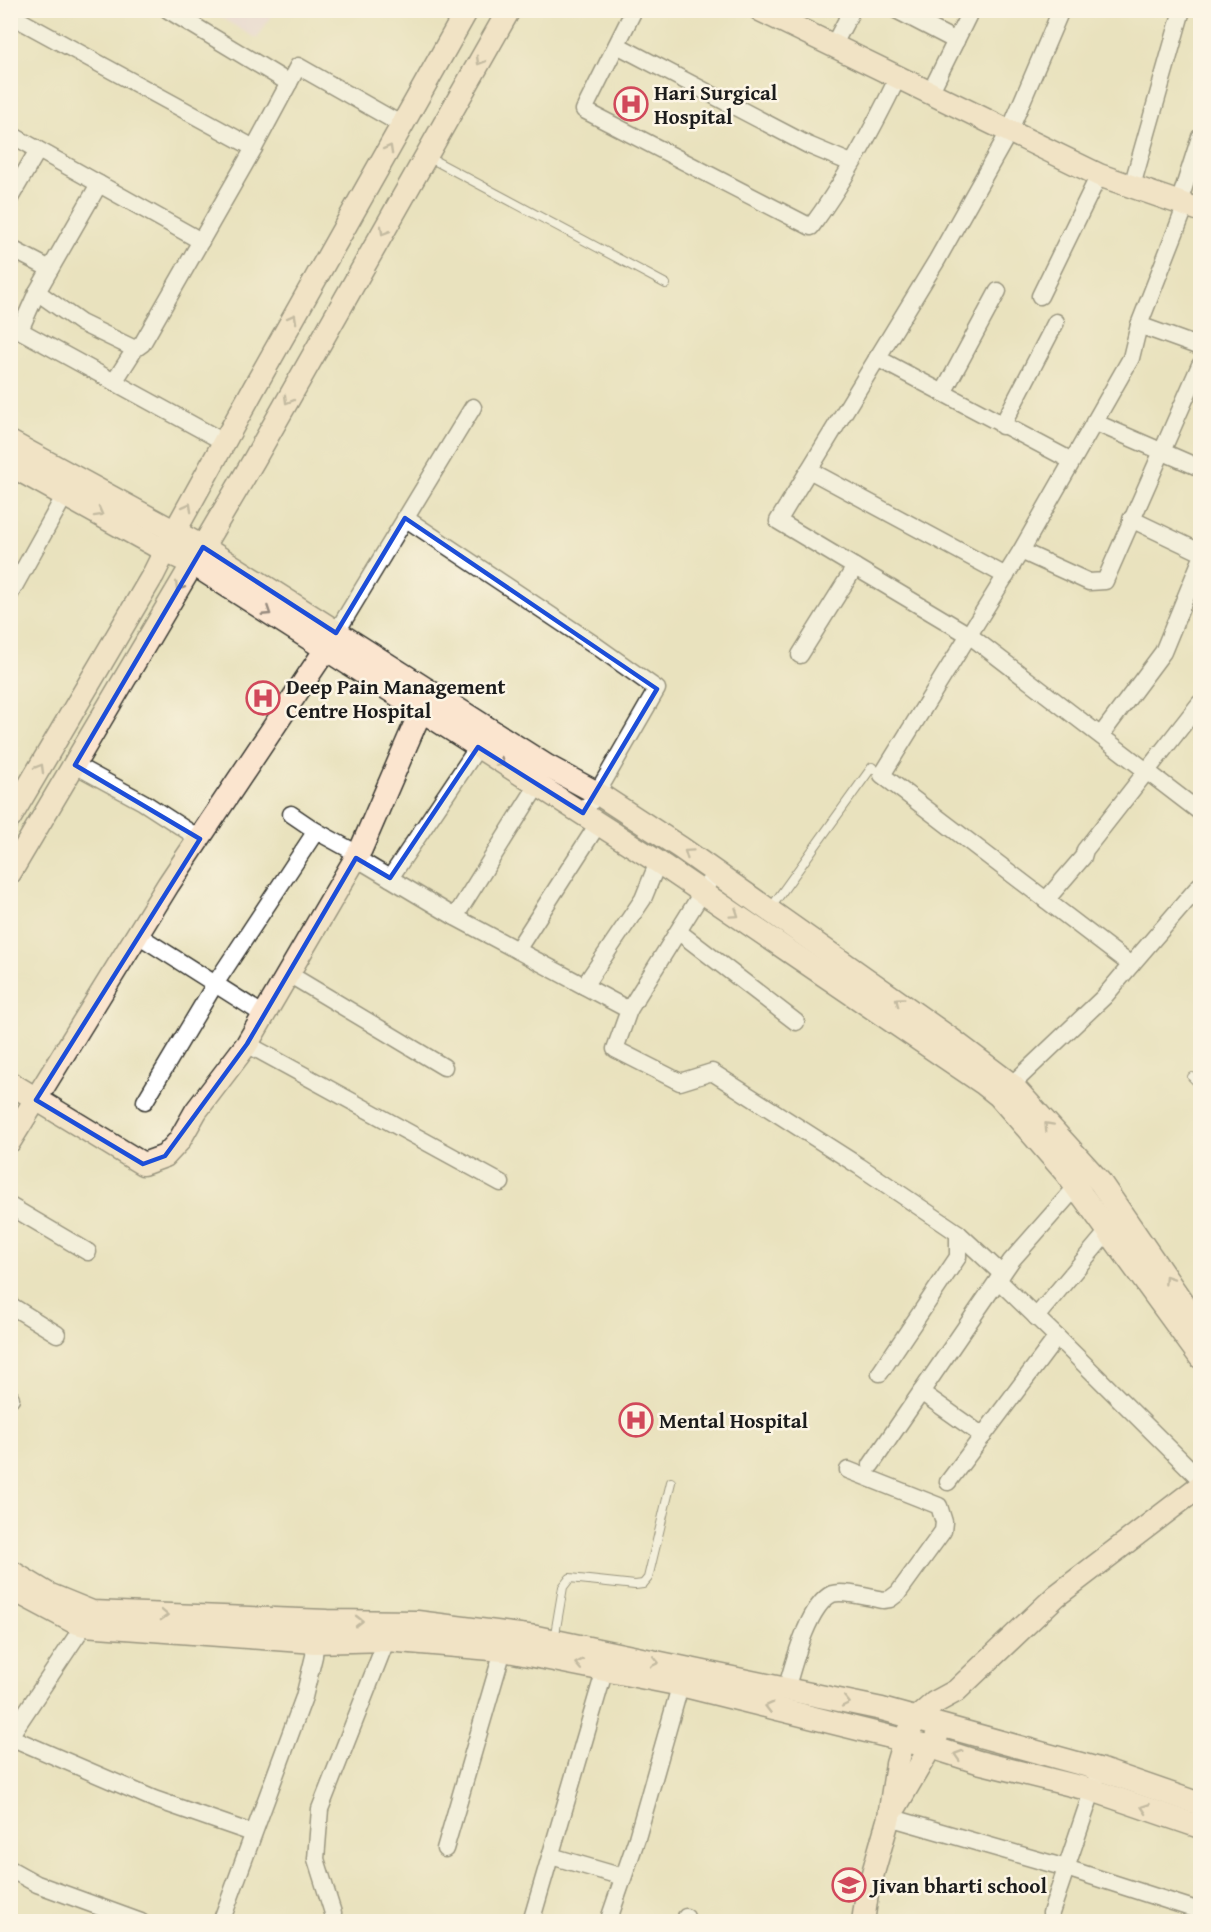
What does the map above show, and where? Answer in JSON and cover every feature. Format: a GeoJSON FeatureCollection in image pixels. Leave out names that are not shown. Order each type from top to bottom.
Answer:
{"type":"FeatureCollection","features":[{"type":"Feature","properties":{"kind":"street"},"geometry":{"type":"LineString","coordinates":[[168,10],[289,83]]}},
{"type":"Feature","properties":{"kind":"street"},"geometry":{"type":"LineString","coordinates":[[10,818],[147,585],[224,442],[467,10]]}},
{"type":"Feature","properties":{"kind":"street"},"geometry":{"type":"LineString","coordinates":[[10,873],[198,556],[509,10]]}},
{"type":"Feature","properties":{"kind":"street"},"geometry":{"type":"LineString","coordinates":[[634,10],[584,110],[811,227],[827,205],[876,122],[898,77]]}},
{"type":"Feature","properties":{"kind":"street"},"geometry":{"type":"LineString","coordinates":[[760,10],[1099,175],[1188,206]]}},
{"type":"Feature","properties":{"kind":"street"},"geometry":{"type":"LineString","coordinates":[[833,46],[852,10]]}},
{"type":"Feature","properties":{"kind":"street"},"geometry":{"type":"LineString","coordinates":[[896,10],[956,41]]}},
{"type":"Feature","properties":{"kind":"street"},"geometry":{"type":"LineString","coordinates":[[930,93],[971,10]]}},
{"type":"Feature","properties":{"kind":"street"},"geometry":{"type":"LineString","coordinates":[[1061,10],[1010,132],[937,260],[778,521],[969,634],[1200,812]]}},
{"type":"Feature","properties":{"kind":"street"},"geometry":{"type":"LineString","coordinates":[[1132,186],[1182,10]]}},
{"type":"Feature","properties":{"kind":"street"},"geometry":{"type":"LineString","coordinates":[[10,15],[254,148]]}},
{"type":"Feature","properties":{"kind":"street"},"geometry":{"type":"LineString","coordinates":[[617,45],[808,145],[851,163]]}},
{"type":"Feature","properties":{"kind":"street"},"geometry":{"type":"LineString","coordinates":[[114,382],[135,349],[142,344],[298,66],[402,125]]}},
{"type":"Feature","properties":{"kind":"street"},"geometry":{"type":"LineString","coordinates":[[10,134],[201,242]]}},
{"type":"Feature","properties":{"kind":"street"},"geometry":{"type":"LineString","coordinates":[[1131,965],[882,775],[1021,551],[1131,358],[1139,325],[1188,206],[1200,137]]}},
{"type":"Feature","properties":{"kind":"street"},"geometry":{"type":"LineString","coordinates":[[10,198],[38,150]]}},
{"type":"Feature","properties":{"kind":"street"},"geometry":{"type":"LineString","coordinates":[[1040,296],[1099,175]]}},
{"type":"Feature","properties":{"kind":"street"},"geometry":{"type":"LineString","coordinates":[[99,184],[15,328],[224,442]]}},
{"type":"Feature","properties":{"kind":"street"},"geometry":{"type":"LineString","coordinates":[[10,248],[50,269]]}},
{"type":"Feature","properties":{"kind":"street"},"geometry":{"type":"LineString","coordinates":[[943,393],[998,291]]}},
{"type":"Feature","properties":{"kind":"street"},"geometry":{"type":"LineString","coordinates":[[37,292],[81,323],[135,349]]}},
{"type":"Feature","properties":{"kind":"street"},"geometry":{"type":"LineString","coordinates":[[1002,426],[1056,322]]}},
{"type":"Feature","properties":{"kind":"street"},"geometry":{"type":"LineString","coordinates":[[1139,325],[1200,347]]}},
{"type":"Feature","properties":{"kind":"street"},"geometry":{"type":"LineString","coordinates":[[877,358],[1072,461]]}},
{"type":"Feature","properties":{"kind":"street"},"geometry":{"type":"LineString","coordinates":[[1021,551],[1089,582],[1104,581],[1200,367]]}},
{"type":"Feature","properties":{"kind":"street"},"geometry":{"type":"LineString","coordinates":[[10,1141],[138,935],[331,642],[473,407]]}},
{"type":"Feature","properties":{"kind":"street"},"geometry":{"type":"LineString","coordinates":[[1094,422],[1200,468]]}},
{"type":"Feature","properties":{"kind":"street"},"geometry":{"type":"LineString","coordinates":[[10,442],[170,542]]}},
{"type":"Feature","properties":{"kind":"street"},"geometry":{"type":"LineString","coordinates":[[10,465],[65,495],[198,556],[425,701],[597,793],[770,909],[951,1039],[1100,1182],[1200,1328]]}},
{"type":"Feature","properties":{"kind":"street"},"geometry":{"type":"LineString","coordinates":[[809,470],[1006,576]]}},
{"type":"Feature","properties":{"kind":"street"},"geometry":{"type":"LineString","coordinates":[[10,594],[16,570],[65,495]]}},
{"type":"Feature","properties":{"kind":"street"},"geometry":{"type":"LineString","coordinates":[[405,518],[657,689],[597,793],[590,819],[517,950]]}},
{"type":"Feature","properties":{"kind":"street"},"geometry":{"type":"LineString","coordinates":[[1131,519],[1200,552]]}},
{"type":"Feature","properties":{"kind":"street"},"geometry":{"type":"LineString","coordinates":[[1101,735],[1163,652],[1200,562]]}},
{"type":"Feature","properties":{"kind":"street"},"geometry":{"type":"LineString","coordinates":[[800,655],[855,567]]}},
{"type":"Feature","properties":{"kind":"street"},"geometry":{"type":"LineString","coordinates":[[425,701],[478,747],[658,862],[955,1062],[1005,1091],[1077,1186],[1200,1357]]}},
{"type":"Feature","properties":{"kind":"street"},"geometry":{"type":"LineString","coordinates":[[10,1083],[143,1164],[165,1156],[247,1044],[357,856],[425,701]]}},
{"type":"Feature","properties":{"kind":"street"},"geometry":{"type":"LineString","coordinates":[[1046,900],[1083,857],[1085,850],[1200,703]]}},
{"type":"Feature","properties":{"kind":"street"},"geometry":{"type":"LineString","coordinates":[[390,878],[478,747]]}},
{"type":"Feature","properties":{"kind":"street"},"geometry":{"type":"LineString","coordinates":[[75,765],[143,802],[200,839]]}},
{"type":"Feature","properties":{"kind":"street"},"geometry":{"type":"LineString","coordinates":[[455,917],[537,786]]}},
{"type":"Feature","properties":{"kind":"street"},"geometry":{"type":"LineString","coordinates":[[291,814],[455,917],[628,1010]]}},
{"type":"Feature","properties":{"kind":"street"},"geometry":{"type":"LineString","coordinates":[[145,1101],[215,984],[316,831]]}},
{"type":"Feature","properties":{"kind":"street"},"geometry":{"type":"LineString","coordinates":[[584,986],[643,899],[658,862]]}},
{"type":"Feature","properties":{"kind":"street"},"geometry":{"type":"LineString","coordinates":[[715,871],[679,932],[628,1010],[615,1049],[680,1083],[712,1072],[859,1166],[958,1233],[1036,1317],[1200,1479]]}},
{"type":"Feature","properties":{"kind":"street"},"geometry":{"type":"LineString","coordinates":[[1005,1091],[1104,997],[1200,885]]}},
{"type":"Feature","properties":{"kind":"street"},"geometry":{"type":"LineString","coordinates":[[679,932],[796,1022]]}},
{"type":"Feature","properties":{"kind":"street"},"geometry":{"type":"LineString","coordinates":[[138,935],[264,1015]]}},
{"type":"Feature","properties":{"kind":"street"},"geometry":{"type":"LineString","coordinates":[[287,973],[444,1067]]}},
{"type":"Feature","properties":{"kind":"street"},"geometry":{"type":"LineString","coordinates":[[247,1044],[501,1183]]}},
{"type":"Feature","properties":{"kind":"street"},"geometry":{"type":"LineString","coordinates":[[871,1465],[1011,1261],[1077,1186]]}},
{"type":"Feature","properties":{"kind":"street"},"geometry":{"type":"LineString","coordinates":[[10,1206],[88,1252]]}},
{"type":"Feature","properties":{"kind":"street"},"geometry":{"type":"LineString","coordinates":[[1036,1317],[1109,1230]]}},
{"type":"Feature","properties":{"kind":"street"},"geometry":{"type":"LineString","coordinates":[[880,1373],[958,1257],[958,1233]]}},
{"type":"Feature","properties":{"kind":"street"},"geometry":{"type":"LineString","coordinates":[[10,1305],[57,1334]]}},
{"type":"Feature","properties":{"kind":"street"},"geometry":{"type":"LineString","coordinates":[[948,1482],[1057,1337]]}},
{"type":"Feature","properties":{"kind":"street"},"geometry":{"type":"LineString","coordinates":[[921,1392],[983,1436]]}},
{"type":"Feature","properties":{"kind":"street"},"geometry":{"type":"LineString","coordinates":[[786,1690],[804,1632],[820,1605],[832,1594],[842,1593],[883,1600],[890,1599],[898,1593],[943,1531],[945,1522],[939,1506],[848,1470]]}},
{"type":"Feature","properties":{"kind":"street"},"geometry":{"type":"LineString","coordinates":[[862,1922],[867,1894],[889,1817],[897,1764],[904,1740],[916,1718],[934,1703],[956,1690],[1056,1596],[1200,1486]]}},
{"type":"Feature","properties":{"kind":"street"},"geometry":{"type":"LineString","coordinates":[[10,1571],[88,1618]]}},
{"type":"Feature","properties":{"kind":"street"},"geometry":{"type":"LineString","coordinates":[[10,1588],[74,1622],[88,1618],[316,1631],[390,1631],[417,1622],[683,1677],[978,1762],[1096,1780],[1200,1804]]}},
{"type":"Feature","properties":{"kind":"street"},"geometry":{"type":"LineString","coordinates":[[88,1618],[10,1736],[154,1799],[252,1833]]}},
{"type":"Feature","properties":{"kind":"street"},"geometry":{"type":"LineString","coordinates":[[221,1922],[304,1697],[316,1631]]}},
{"type":"Feature","properties":{"kind":"street"},"geometry":{"type":"LineString","coordinates":[[333,1913],[316,1859],[320,1809],[390,1631]]}},
{"type":"Feature","properties":{"kind":"street"},"geometry":{"type":"LineString","coordinates":[[505,1642],[554,1641],[607,1661]]}},
{"type":"Feature","properties":{"kind":"street"},"geometry":{"type":"LineString","coordinates":[[445,1849],[505,1642]]}},
{"type":"Feature","properties":{"kind":"street"},"geometry":{"type":"LineString","coordinates":[[531,1922],[607,1661]]}},
{"type":"Feature","properties":{"kind":"street"},"geometry":{"type":"LineString","coordinates":[[683,1677],[786,1690],[944,1725],[1096,1780],[1200,1827]]}},
{"type":"Feature","properties":{"kind":"street"},"geometry":{"type":"LineString","coordinates":[[608,1922],[637,1838],[683,1677]]}},
{"type":"Feature","properties":{"kind":"street"},"geometry":{"type":"LineString","coordinates":[[889,1817],[944,1725],[956,1690]]}},
{"type":"Feature","properties":{"kind":"street"},"geometry":{"type":"LineString","coordinates":[[1052,1913],[1096,1780]]}},
{"type":"Feature","properties":{"kind":"street"},"geometry":{"type":"LineString","coordinates":[[889,1817],[1066,1868],[1200,1911]]}},
{"type":"Feature","properties":{"kind":"street"},"geometry":{"type":"LineString","coordinates":[[551,1856],[623,1877]]}},
{"type":"Feature","properties":{"kind":"street"},"geometry":{"type":"LineString","coordinates":[[10,1869],[37,1884],[141,1922]]}},
{"type":"Feature","properties":{"kind":"lane"},"geometry":{"type":"LineString","coordinates":[[427,156],[666,284]]}},
{"type":"Feature","properties":{"kind":"lane"},"geometry":{"type":"LineString","coordinates":[[770,909],[872,767],[882,775]]}},
{"type":"Feature","properties":{"kind":"lane"},"geometry":{"type":"LineString","coordinates":[[1192,1077],[1200,1085]]}},
{"type":"Feature","properties":{"kind":"lane"},"geometry":{"type":"LineString","coordinates":[[554,1641],[562,1587],[570,1578],[635,1585],[643,1584],[648,1578],[671,1482]]}},
{"type":"Feature","properties":{"kind":"highlighted area"},"geometry":{"type":"Polygon","coordinates":[[[405,518],[657,689],[583,813],[478,747],[390,878],[356,858],[247,1044],[165,1156],[143,1164],[36,1100],[200,839],[75,765],[203,547],[336,633],[405,518]]]}},
{"type":"Feature","properties":{"kind":"shaded area"},"geometry":{"type":"Polygon","coordinates":[[[210,11],[274,11],[257,39],[210,11]]]}},
{"type":"Feature","properties":{"kind":"place","name":"Hari Surgical Hospital"},"geometry":{"type":"Point","coordinates":[631,104]}},
{"type":"Feature","properties":{"kind":"place","name":"Deep Pain Management Centre Hospital"},"geometry":{"type":"Point","coordinates":[263,698]}},
{"type":"Feature","properties":{"kind":"place","name":"Mental Hospital"},"geometry":{"type":"Point","coordinates":[636,1420]}},
{"type":"Feature","properties":{"kind":"place","name":"Jivan bharti school"},"geometry":{"type":"Point","coordinates":[849,1885]}}]}
